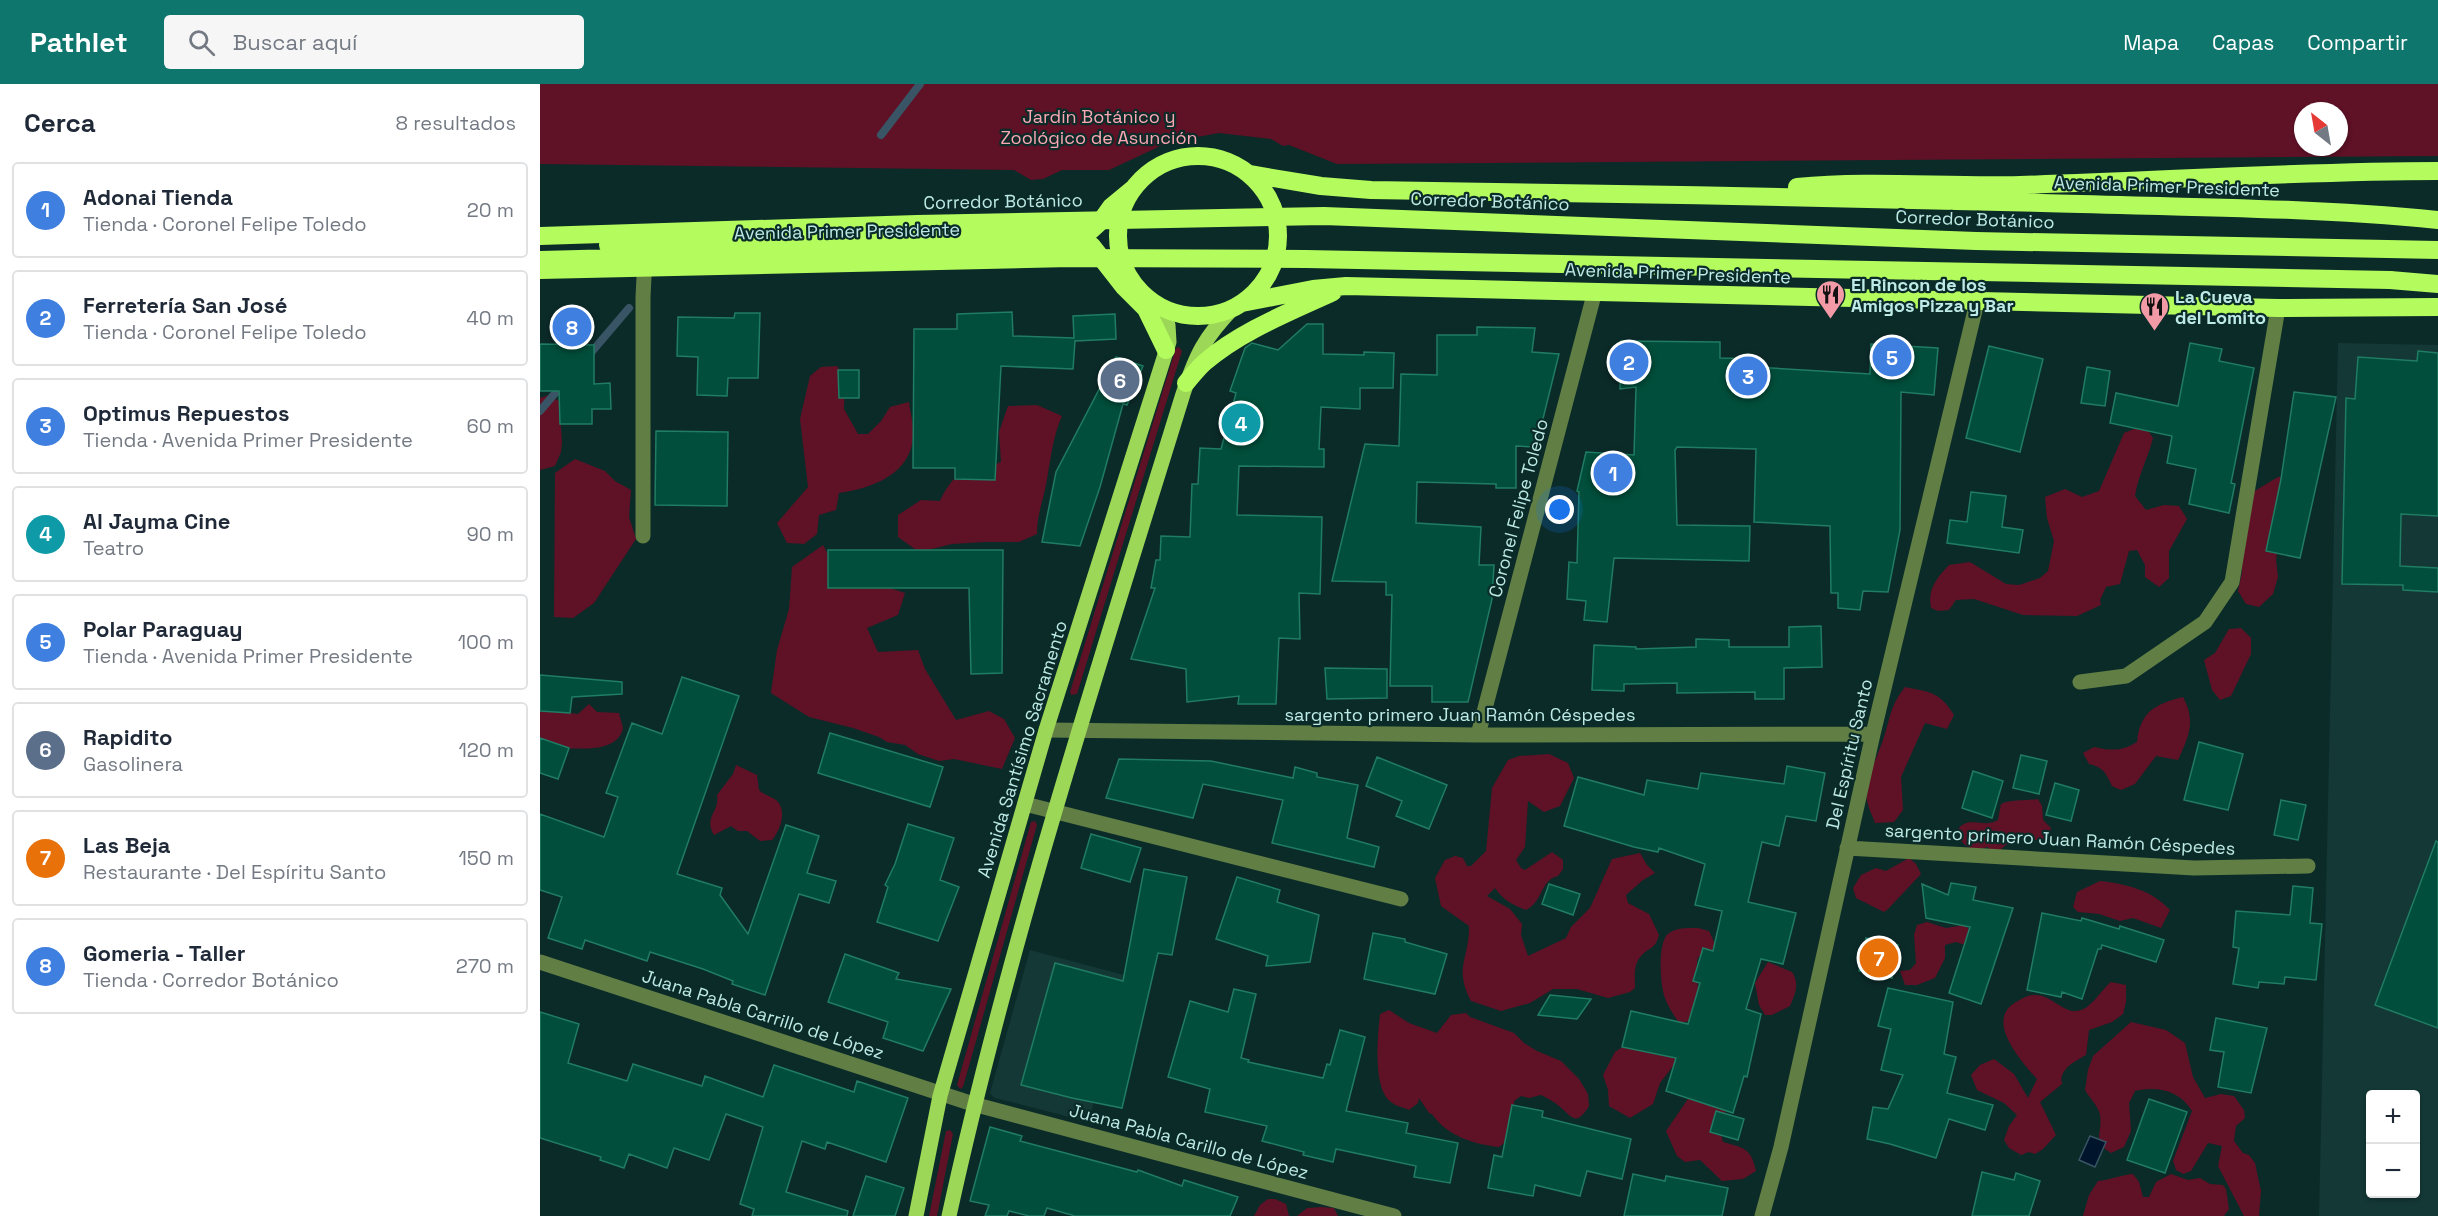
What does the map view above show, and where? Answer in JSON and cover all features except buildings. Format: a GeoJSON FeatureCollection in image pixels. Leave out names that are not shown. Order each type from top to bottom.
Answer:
{"type":"FeatureCollection","features":[{"type":"Feature","properties":{"kind":"highway","name":"Avenida Primer Presidente"},"geometry":{"type":"LineString","coordinates":[[540,248],[1089,232],[1111,207],[1149,173],[1168,162],[1188,157],[1210,157],[1230,163],[1249,174],[1266,192],[1276,215],[1279,240],[1274,265],[1261,286],[1238,306]]}},
{"type":"Feature","properties":{"kind":"highway"},"geometry":{"type":"LineString","coordinates":[[1711,194],[1834,183],[2017,185],[2353,171],[2438,171]]}},
{"type":"Feature","properties":{"kind":"highway","name":"Avenida Primer Presidente"},"geometry":{"type":"LineString","coordinates":[[1249,174],[1321,186],[1371,190],[1711,194],[2346,213],[2438,220]]}},
{"type":"Feature","properties":{"kind":"highway","name":"Avenida Primer Presidente"},"geometry":{"type":"LineString","coordinates":[[1129,286],[1119,247],[1119,226],[1124,207],[1134,188]]}},
{"type":"Feature","properties":{"kind":"highway","name":"Corredor Botánico"},"geometry":{"type":"LineString","coordinates":[[540,236],[917,224],[1324,216],[1976,241],[2438,250]]}},
{"type":"Feature","properties":{"kind":"highway","name":"Avenida Primer Presidente"},"geometry":{"type":"LineString","coordinates":[[540,260],[1092,246],[1129,286],[1170,312],[1191,316],[1213,315],[1238,306],[1313,289],[1346,286],[2278,308],[2438,307]]}},
{"type":"Feature","properties":{"kind":"highway"},"geometry":{"type":"LineString","coordinates":[[540,270],[1058,258],[1295,259],[2390,280],[2438,284]]}},
{"type":"Feature","properties":{"kind":"highway"},"geometry":{"type":"LineString","coordinates":[[1129,286],[1146,309],[1166,350]]}},
{"type":"Feature","properties":{"kind":"highway"},"geometry":{"type":"LineString","coordinates":[[1186,383],[1204,363],[1229,345],[1259,327],[1346,286]]}},
{"type":"Feature","properties":{"kind":"main road","name":"Avenida Santísimo Sacramento"},"geometry":{"type":"LineString","coordinates":[[916,1216],[940,1093],[1046,730],[1166,350],[1170,332],[1168,325],[1151,301]]}},
{"type":"Feature","properties":{"kind":"main road"},"geometry":{"type":"LineString","coordinates":[[949,1216],[973,1104],[1054,811],[1186,383],[1197,353],[1206,338],[1238,306]]}},
{"type":"Feature","properties":{"kind":"street"},"geometry":{"type":"LineString","coordinates":[[643,536],[645,257]]}},
{"type":"Feature","properties":{"kind":"street","name":"Coronel Felipe Toledo"},"geometry":{"type":"LineString","coordinates":[[1478,735],[1595,291]]}},
{"type":"Feature","properties":{"kind":"street","name":"Del Espíritu Santo"},"geometry":{"type":"LineString","coordinates":[[1762,1216],[1781,1148],[1873,734],[1977,302]]}},
{"type":"Feature","properties":{"kind":"street"},"geometry":{"type":"LineString","coordinates":[[2080,682],[2126,676],[2205,622],[2232,582],[2278,308]]}},
{"type":"Feature","properties":{"kind":"street","name":"sargento primero Juan Ramón Céspedes"},"geometry":{"type":"LineString","coordinates":[[1046,730],[1478,735],[1873,734]]}},
{"type":"Feature","properties":{"kind":"street"},"geometry":{"type":"LineString","coordinates":[[1024,804],[1401,899]]}},
{"type":"Feature","properties":{"kind":"street","name":"sargento primero Juan Ramón Céspedes"},"geometry":{"type":"LineString","coordinates":[[1847,848],[2194,868],[2308,866]]}},
{"type":"Feature","properties":{"kind":"street","name":"Juana Pabla Carrillo de López"},"geometry":{"type":"LineString","coordinates":[[540,962],[973,1104]]}},
{"type":"Feature","properties":{"kind":"street","name":"Juana Pabla Carillo de López"},"geometry":{"type":"LineString","coordinates":[[973,1104],[1394,1216]]}},
{"type":"Feature","properties":{"kind":"shaded area"},"geometry":{"type":"Polygon","coordinates":[[[2338,343],[2438,345],[2438,1216],[2319,1216],[2338,343]]]}},
{"type":"Feature","properties":{"kind":"shaded area"},"geometry":{"type":"Polygon","coordinates":[[[1030,950],[1124,975],[1089,1122],[995,1098],[990,1093],[1030,950]]]}},
{"type":"Feature","properties":{"kind":"shaded area"},"geometry":{"type":"Polygon","coordinates":[[[2090,1136],[2106,1142],[2095,1167],[2079,1160],[2090,1136]]]}},
{"type":"Feature","properties":{"kind":"green space","name":"Jardín Botánico y Zoológico de Asunción"},"geometry":{"type":"Polygon","coordinates":[[[540,84],[2438,84],[2438,156],[1337,164],[1289,145],[1283,146],[1271,139],[1219,133],[1169,142],[1109,170],[1062,170],[1043,179],[1031,180],[1014,170],[540,164],[540,84]]]}},
{"type":"Feature","properties":{"kind":"green space"},"geometry":{"type":"Polygon","coordinates":[[[1179,347],[1182,351],[1077,694],[1071,695],[1070,692],[1176,348],[1179,347]]]}},
{"type":"Feature","properties":{"kind":"green space"},"geometry":{"type":"Polygon","coordinates":[[[837,366],[845,378],[844,409],[858,434],[868,434],[881,421],[890,407],[909,402],[913,427],[912,445],[900,467],[890,476],[865,487],[839,493],[836,510],[819,515],[817,534],[804,544],[787,543],[777,523],[808,487],[800,419],[810,376],[821,367],[837,366]]]}},
{"type":"Feature","properties":{"kind":"green space"},"geometry":{"type":"Polygon","coordinates":[[[549,395],[559,401],[561,452],[555,466],[540,470],[540,398],[549,395]]]}},
{"type":"Feature","properties":{"kind":"green space"},"geometry":{"type":"Polygon","coordinates":[[[1037,405],[1062,416],[1056,431],[1037,534],[1019,542],[952,544],[919,552],[898,537],[898,515],[921,500],[940,501],[959,475],[1001,462],[999,432],[1008,406],[1037,405]]]}},
{"type":"Feature","properties":{"kind":"green space"},"geometry":{"type":"Polygon","coordinates":[[[2144,425],[2153,438],[2135,496],[2146,510],[2164,505],[2179,506],[2187,519],[2169,551],[2169,578],[2159,587],[2145,577],[2145,565],[2137,550],[2129,551],[2120,584],[2106,587],[2100,600],[2101,605],[2077,616],[2023,615],[1974,599],[1956,600],[1949,610],[1938,611],[1931,608],[1932,589],[1949,565],[1970,562],[2006,584],[2019,585],[2040,578],[2048,571],[2054,541],[2047,518],[2045,497],[2065,489],[2082,497],[2099,491],[2124,433],[2144,425]]]}},
{"type":"Feature","properties":{"kind":"green space"},"geometry":{"type":"Polygon","coordinates":[[[575,459],[605,471],[615,481],[631,490],[629,517],[636,539],[594,603],[573,618],[554,617],[555,473],[575,459]]]}},
{"type":"Feature","properties":{"kind":"green space"},"geometry":{"type":"Polygon","coordinates":[[[2278,477],[2295,477],[2284,502],[2276,560],[2278,577],[2273,594],[2259,607],[2246,604],[2238,591],[2242,572],[2243,539],[2253,492],[2278,477]]]}},
{"type":"Feature","properties":{"kind":"green space"},"geometry":{"type":"Polygon","coordinates":[[[823,545],[844,585],[887,587],[905,593],[898,615],[867,628],[878,652],[918,650],[925,669],[956,720],[989,711],[1004,719],[1015,738],[1002,769],[954,759],[939,761],[918,754],[905,745],[887,742],[853,728],[809,717],[771,693],[777,650],[789,609],[792,567],[823,545]]]}},
{"type":"Feature","properties":{"kind":"green space"},"geometry":{"type":"Polygon","coordinates":[[[2241,628],[2251,638],[2251,654],[2231,696],[2220,700],[2212,690],[2204,660],[2215,653],[2229,629],[2241,628]]]}},
{"type":"Feature","properties":{"kind":"green space"},"geometry":{"type":"Polygon","coordinates":[[[1905,687],[1934,694],[1949,707],[1954,715],[1947,729],[1925,723],[1901,777],[1903,810],[1894,822],[1875,823],[1866,797],[1868,780],[1892,710],[1905,687]]]}},
{"type":"Feature","properties":{"kind":"green space"},"geometry":{"type":"Polygon","coordinates":[[[2183,697],[2190,721],[2178,760],[2156,756],[2135,784],[2121,790],[2112,786],[2101,769],[2089,764],[2083,753],[2094,747],[2117,749],[2132,745],[2137,742],[2142,723],[2151,710],[2183,697]]]}},
{"type":"Feature","properties":{"kind":"green space"},"geometry":{"type":"Polygon","coordinates":[[[589,704],[597,712],[619,713],[623,728],[619,737],[611,744],[588,748],[540,745],[540,709],[578,714],[589,704]]]}},
{"type":"Feature","properties":{"kind":"green space"},"geometry":{"type":"Polygon","coordinates":[[[1549,754],[1568,763],[1574,778],[1560,806],[1544,812],[1528,801],[1525,847],[1516,860],[1525,870],[1552,852],[1563,860],[1563,869],[1558,876],[1552,878],[1544,886],[1536,902],[1526,910],[1509,902],[1495,888],[1487,896],[1510,909],[1522,924],[1521,935],[1528,956],[1566,938],[1571,927],[1590,908],[1612,859],[1640,853],[1655,873],[1626,895],[1628,903],[1649,914],[1659,935],[1654,946],[1638,960],[1635,971],[1635,988],[1630,992],[1608,998],[1577,989],[1553,989],[1530,1003],[1501,1011],[1471,1001],[1463,979],[1469,926],[1441,906],[1435,878],[1445,860],[1455,856],[1463,858],[1467,866],[1471,866],[1486,851],[1492,788],[1508,760],[1519,756],[1549,754]]]}},
{"type":"Feature","properties":{"kind":"green space"},"geometry":{"type":"Polygon","coordinates":[[[736,765],[757,775],[759,790],[780,804],[782,820],[772,840],[760,841],[747,831],[738,831],[731,826],[714,835],[711,829],[710,824],[717,795],[733,774],[736,765]]]}},
{"type":"Feature","properties":{"kind":"green space"},"geometry":{"type":"Polygon","coordinates":[[[2038,799],[2042,806],[2043,820],[2051,828],[2048,840],[2035,840],[2019,835],[1996,853],[1987,847],[1972,849],[1961,841],[1957,831],[1966,823],[1987,823],[1998,820],[2001,804],[2005,802],[2038,799]]]}},
{"type":"Feature","properties":{"kind":"green space"},"geometry":{"type":"Polygon","coordinates":[[[1035,821],[1037,825],[963,1087],[960,1089],[957,1085],[1031,822],[1035,821]]]}},
{"type":"Feature","properties":{"kind":"green space"},"geometry":{"type":"Polygon","coordinates":[[[1909,858],[1916,864],[1921,874],[1888,909],[1884,912],[1856,898],[1853,888],[1861,875],[1876,868],[1886,871],[1909,858]]]}},
{"type":"Feature","properties":{"kind":"green space"},"geometry":{"type":"Polygon","coordinates":[[[2100,881],[2138,889],[2163,903],[2170,910],[2161,928],[2133,918],[2120,921],[2099,914],[2078,912],[2073,907],[2077,892],[2100,881]]]}},
{"type":"Feature","properties":{"kind":"green space"},"geometry":{"type":"Polygon","coordinates":[[[1927,922],[1946,928],[1964,925],[1984,941],[1978,949],[1956,942],[1945,945],[1945,958],[1935,978],[1917,985],[1905,985],[1900,971],[1910,970],[1916,963],[1914,935],[1917,925],[1927,922]]]}},
{"type":"Feature","properties":{"kind":"green space"},"geometry":{"type":"Polygon","coordinates":[[[1698,928],[1709,931],[1715,944],[1711,952],[1698,957],[1696,1011],[1690,1021],[1679,1023],[1663,992],[1661,967],[1663,942],[1666,936],[1673,931],[1698,928]]]}},
{"type":"Feature","properties":{"kind":"green space"},"geometry":{"type":"Polygon","coordinates":[[[1768,962],[1792,972],[1796,985],[1790,1006],[1772,1015],[1765,1015],[1759,1005],[1755,983],[1768,962]]]}},
{"type":"Feature","properties":{"kind":"green space"},"geometry":{"type":"Polygon","coordinates":[[[2111,982],[2126,985],[2123,1014],[2112,1022],[2089,1030],[2086,1055],[2065,1070],[2061,1079],[2062,1084],[2040,1102],[2056,1135],[2035,1154],[2029,1152],[2021,1155],[2009,1148],[2004,1140],[2009,1126],[2017,1115],[2004,1103],[1977,1090],[1971,1075],[1980,1065],[1994,1059],[2014,1074],[2028,1098],[2037,1079],[2010,1043],[2003,1021],[2006,1012],[2013,1004],[2034,995],[2047,998],[2069,1010],[2081,1010],[2089,1005],[2111,982]]]}},
{"type":"Feature","properties":{"kind":"green space"},"geometry":{"type":"Polygon","coordinates":[[[1389,1010],[1409,1023],[1437,1033],[1451,1015],[1466,1013],[1470,1017],[1514,1033],[1537,1051],[1561,1061],[1579,1079],[1588,1094],[1589,1106],[1580,1117],[1574,1118],[1541,1095],[1529,1098],[1521,1096],[1514,1101],[1513,1136],[1499,1147],[1461,1138],[1438,1122],[1419,1098],[1418,1103],[1409,1110],[1393,1103],[1385,1095],[1379,1074],[1378,1047],[1380,1014],[1389,1010]]]}},
{"type":"Feature","properties":{"kind":"green space"},"geometry":{"type":"Polygon","coordinates":[[[2131,1022],[2166,1030],[2185,1043],[2193,1077],[2205,1098],[2221,1094],[2234,1096],[2244,1110],[2245,1118],[2236,1126],[2234,1141],[2255,1163],[2261,1191],[2259,1216],[2244,1216],[2218,1166],[2222,1146],[2208,1143],[2191,1171],[2183,1174],[2176,1170],[2173,1161],[2192,1111],[2181,1098],[2174,1094],[2151,1089],[2135,1091],[2129,1103],[2131,1131],[2124,1147],[2111,1153],[2101,1145],[2099,1112],[2085,1090],[2088,1070],[2093,1056],[2131,1022]]]}},
{"type":"Feature","properties":{"kind":"green space"},"geometry":{"type":"Polygon","coordinates":[[[1633,1040],[1668,1050],[1677,1061],[1660,1083],[1653,1104],[1630,1118],[1609,1106],[1608,1090],[1603,1075],[1615,1052],[1633,1040]]]}},
{"type":"Feature","properties":{"kind":"green space"},"geometry":{"type":"Polygon","coordinates":[[[1692,1093],[1729,1094],[1723,1123],[1719,1128],[1723,1142],[1746,1150],[1752,1158],[1756,1171],[1743,1179],[1722,1181],[1700,1160],[1685,1162],[1677,1156],[1666,1131],[1692,1093]]]}},
{"type":"Feature","properties":{"kind":"green space"},"geometry":{"type":"Polygon","coordinates":[[[950,1130],[953,1134],[937,1216],[929,1216],[946,1131],[950,1130]]]}},
{"type":"Feature","properties":{"kind":"green space"},"geometry":{"type":"Polygon","coordinates":[[[2133,1174],[2139,1182],[2143,1197],[2149,1197],[2156,1182],[2171,1174],[2188,1180],[2200,1178],[2210,1184],[2223,1185],[2226,1189],[2229,1209],[2224,1216],[2083,1216],[2089,1195],[2098,1181],[2133,1174]]]}},
{"type":"Feature","properties":{"kind":"green space"},"geometry":{"type":"Polygon","coordinates":[[[1268,1199],[1275,1199],[1286,1204],[1289,1216],[1254,1216],[1260,1205],[1268,1199]]]}},
{"type":"Feature","properties":{"kind":"green space"},"geometry":{"type":"Polygon","coordinates":[[[1307,1208],[1334,1208],[1338,1216],[1297,1216],[1307,1208]]]}},
{"type":"Feature","properties":{"kind":"waterway"},"geometry":{"type":"LineString","coordinates":[[881,135],[920,84]]}},
{"type":"Feature","properties":{"kind":"waterway"},"geometry":{"type":"LineString","coordinates":[[589,355],[629,308]]}},
{"type":"Feature","properties":{"kind":"waterway"},"geometry":{"type":"LineString","coordinates":[[540,411],[563,384]]}},
{"type":"Feature","properties":{"kind":"place","name":"El Rincon de los Amigos Pizza y Bar"},"geometry":{"type":"Point","coordinates":[1830,320]}},
{"type":"Feature","properties":{"kind":"place","name":"Gomeria - Taller"},"geometry":{"type":"Point","coordinates":[572,327]}},
{"type":"Feature","properties":{"kind":"place","name":"La Cueva del Lomito"},"geometry":{"type":"Point","coordinates":[2154,332]}},
{"type":"Feature","properties":{"kind":"place","name":"Polar Paraguay"},"geometry":{"type":"Point","coordinates":[1892,357]}},
{"type":"Feature","properties":{"kind":"place","name":"Ferretería San José"},"geometry":{"type":"Point","coordinates":[1629,362]}},
{"type":"Feature","properties":{"kind":"place","name":"Optimus Repuestos"},"geometry":{"type":"Point","coordinates":[1748,376]}},
{"type":"Feature","properties":{"kind":"place","name":"Rapidito"},"geometry":{"type":"Point","coordinates":[1120,380]}},
{"type":"Feature","properties":{"kind":"place","name":"Al Jayma Cine"},"geometry":{"type":"Point","coordinates":[1241,423]}},
{"type":"Feature","properties":{"kind":"place","name":"Adonai Tienda"},"geometry":{"type":"Point","coordinates":[1613,473]}},
{"type":"Feature","properties":{"kind":"place","name":"Las Beja"},"geometry":{"type":"Point","coordinates":[1879,958]}}]}
